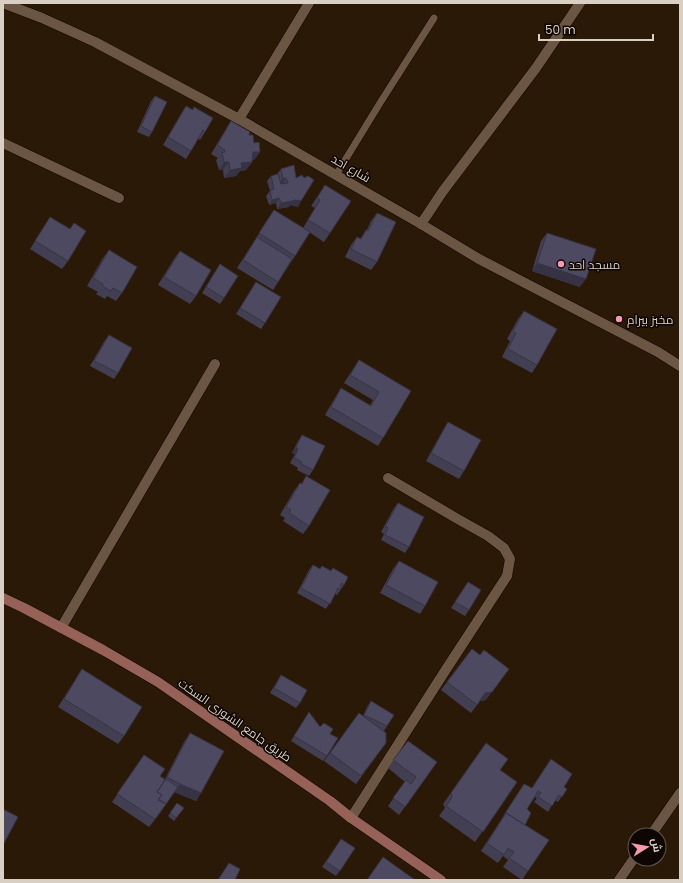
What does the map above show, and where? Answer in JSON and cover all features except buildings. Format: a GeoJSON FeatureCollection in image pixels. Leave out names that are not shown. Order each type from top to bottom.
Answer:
{"type":"FeatureCollection","features":[{"type":"Feature","properties":{"kind":"main road","name":"طريق جامع الشورى السكت"},"geometry":{"type":"LineString","coordinates":[[3,598],[103,650],[158,682],[441,880]]}},
{"type":"Feature","properties":{"kind":"street"},"geometry":{"type":"LineString","coordinates":[[239,119],[309,3]]}},
{"type":"Feature","properties":{"kind":"street"},"geometry":{"type":"LineString","coordinates":[[421,224],[443,191],[536,68],[580,3]]}},
{"type":"Feature","properties":{"kind":"street","name":"شارع احد"},"geometry":{"type":"LineString","coordinates":[[3,4],[42,18],[95,42],[239,119],[479,259],[658,352],[680,366]]}},
{"type":"Feature","properties":{"kind":"street"},"geometry":{"type":"LineString","coordinates":[[3,143],[119,198]]}},
{"type":"Feature","properties":{"kind":"street"},"geometry":{"type":"LineString","coordinates":[[61,628],[215,364]]}},
{"type":"Feature","properties":{"kind":"street"},"geometry":{"type":"LineString","coordinates":[[351,818],[507,576],[510,559],[504,548],[488,536],[388,478]]}},
{"type":"Feature","properties":{"kind":"street"},"geometry":{"type":"LineString","coordinates":[[657,827],[680,793]]}},
{"type":"Feature","properties":{"kind":"street"},"geometry":{"type":"LineString","coordinates":[[619,880],[628,867]]}},
{"type":"Feature","properties":{"kind":"lane"},"geometry":{"type":"LineString","coordinates":[[336,175],[434,18]]}},
{"type":"Feature","properties":{"kind":"place","name":"مسجد احد"},"geometry":{"type":"Point","coordinates":[561,264]}},
{"type":"Feature","properties":{"kind":"place","name":"مخبز بيرام"},"geometry":{"type":"Point","coordinates":[619,319]}}]}
